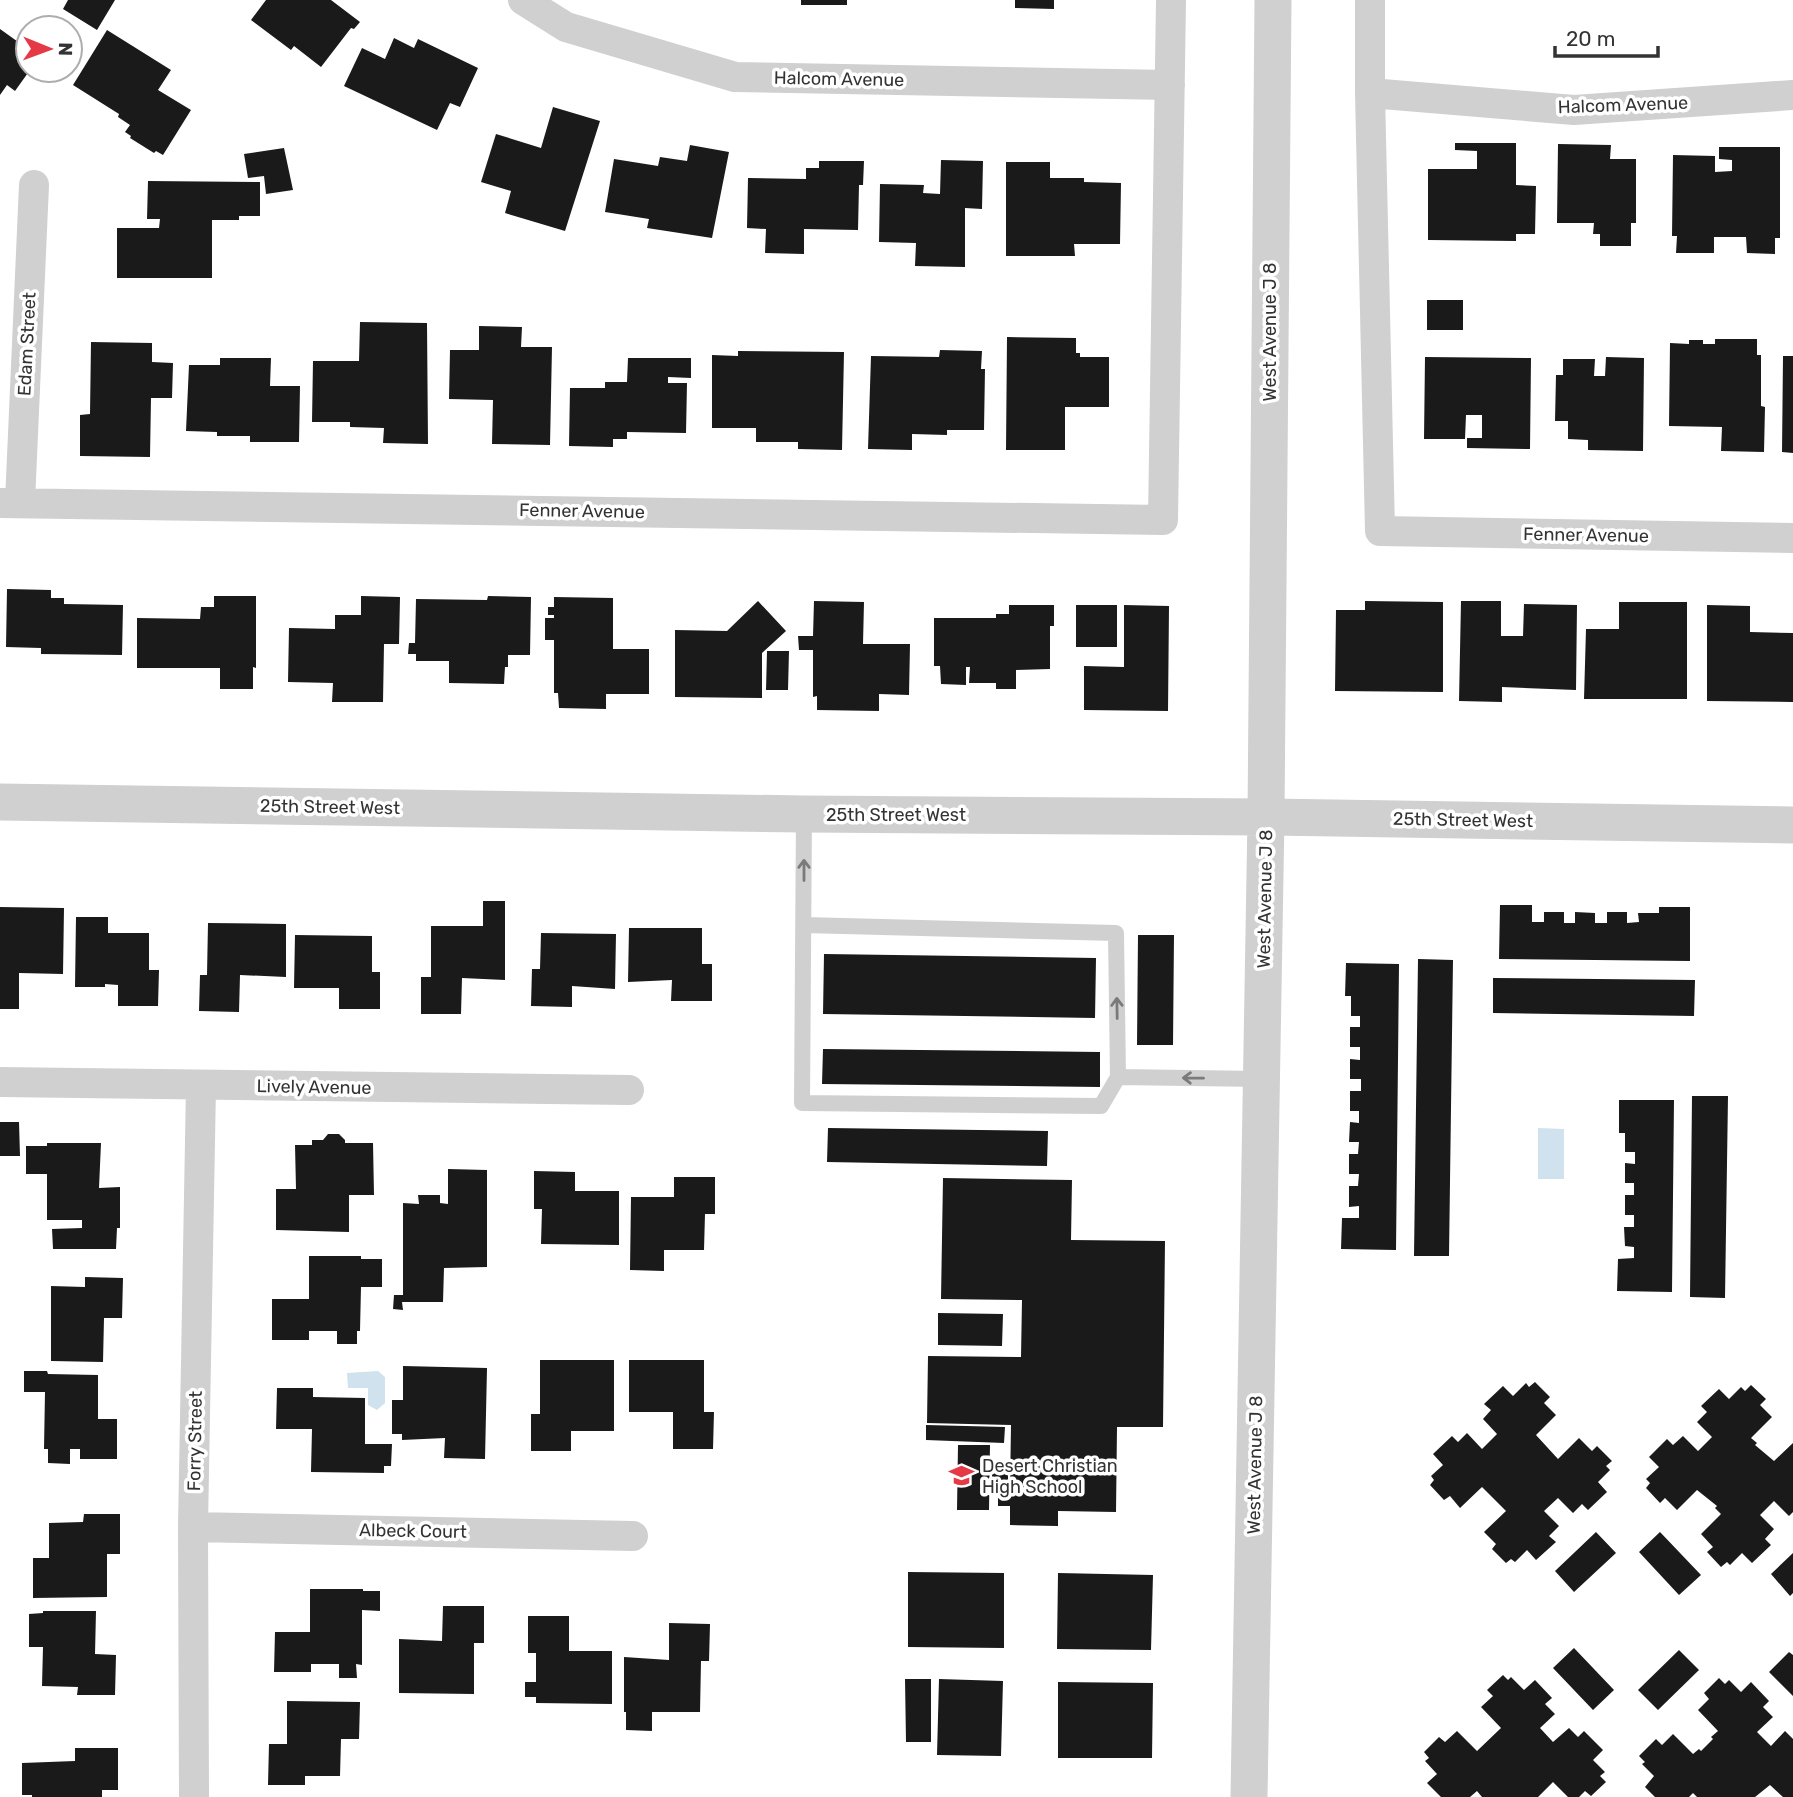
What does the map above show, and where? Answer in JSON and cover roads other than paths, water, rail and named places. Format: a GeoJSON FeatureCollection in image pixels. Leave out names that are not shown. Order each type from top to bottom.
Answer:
{"type":"FeatureCollection","features":[{"type":"Feature","properties":{"kind":"street","name":"Halcom Avenue"},"geometry":{"type":"LineString","coordinates":[[523,0],[566,27],[735,77],[1170,85]]}},
{"type":"Feature","properties":{"kind":"street"},"geometry":{"type":"LineString","coordinates":[[1170,85],[1171,0]]}},
{"type":"Feature","properties":{"kind":"street","name":"West Avenue J 8"},"geometry":{"type":"LineString","coordinates":[[1249,1797],[1266,817],[1273,0]]}},
{"type":"Feature","properties":{"kind":"street"},"geometry":{"type":"LineString","coordinates":[[1370,0],[1370,93]]}},
{"type":"Feature","properties":{"kind":"street","name":"Fenner Avenue"},"geometry":{"type":"LineString","coordinates":[[10,502],[1163,520],[1170,85]]}},
{"type":"Feature","properties":{"kind":"street","name":"Halcom Avenue"},"geometry":{"type":"LineString","coordinates":[[1370,93],[1574,110],[1793,95]]}},
{"type":"Feature","properties":{"kind":"street","name":"Fenner Avenue"},"geometry":{"type":"LineString","coordinates":[[1370,93],[1380,531],[1793,538]]}},
{"type":"Feature","properties":{"kind":"street","name":"Edam Street"},"geometry":{"type":"LineString","coordinates":[[10,502],[34,186]]}},
{"type":"Feature","properties":{"kind":"street","name":"25th Street West"},"geometry":{"type":"LineString","coordinates":[[0,802],[1793,825]]}},
{"type":"Feature","properties":{"kind":"street","name":"Lively Avenue"},"geometry":{"type":"LineString","coordinates":[[0,1082],[629,1090]]}},
{"type":"Feature","properties":{"kind":"street","name":"Forry Street"},"geometry":{"type":"LineString","coordinates":[[194,1797],[193,1527],[201,1086]]}},
{"type":"Feature","properties":{"kind":"street","name":"Albeck Court"},"geometry":{"type":"LineString","coordinates":[[193,1527],[633,1536]]}},
{"type":"Feature","properties":{"kind":"lane"},"geometry":{"type":"LineString","coordinates":[[804,814],[802,1103],[1101,1106],[1118,1077],[1116,933],[804,925]]}},
{"type":"Feature","properties":{"kind":"lane"},"geometry":{"type":"LineString","coordinates":[[1118,1077],[1261,1079]]}},
{"type":"Feature","properties":{"kind":"water"},"geometry":{"type":"Polygon","coordinates":[[[1538,1128],[1564,1129],[1564,1179],[1538,1179],[1538,1128]]]}},
{"type":"Feature","properties":{"kind":"water"},"geometry":{"type":"Polygon","coordinates":[[[378,1371],[385,1377],[385,1403],[377,1410],[368,1405],[368,1388],[348,1388],[347,1373],[378,1371]]]}},
{"type":"Feature","properties":{"kind":"place","name":"Desert Christian High School"},"geometry":{"type":"Point","coordinates":[962,1476]}}]}
